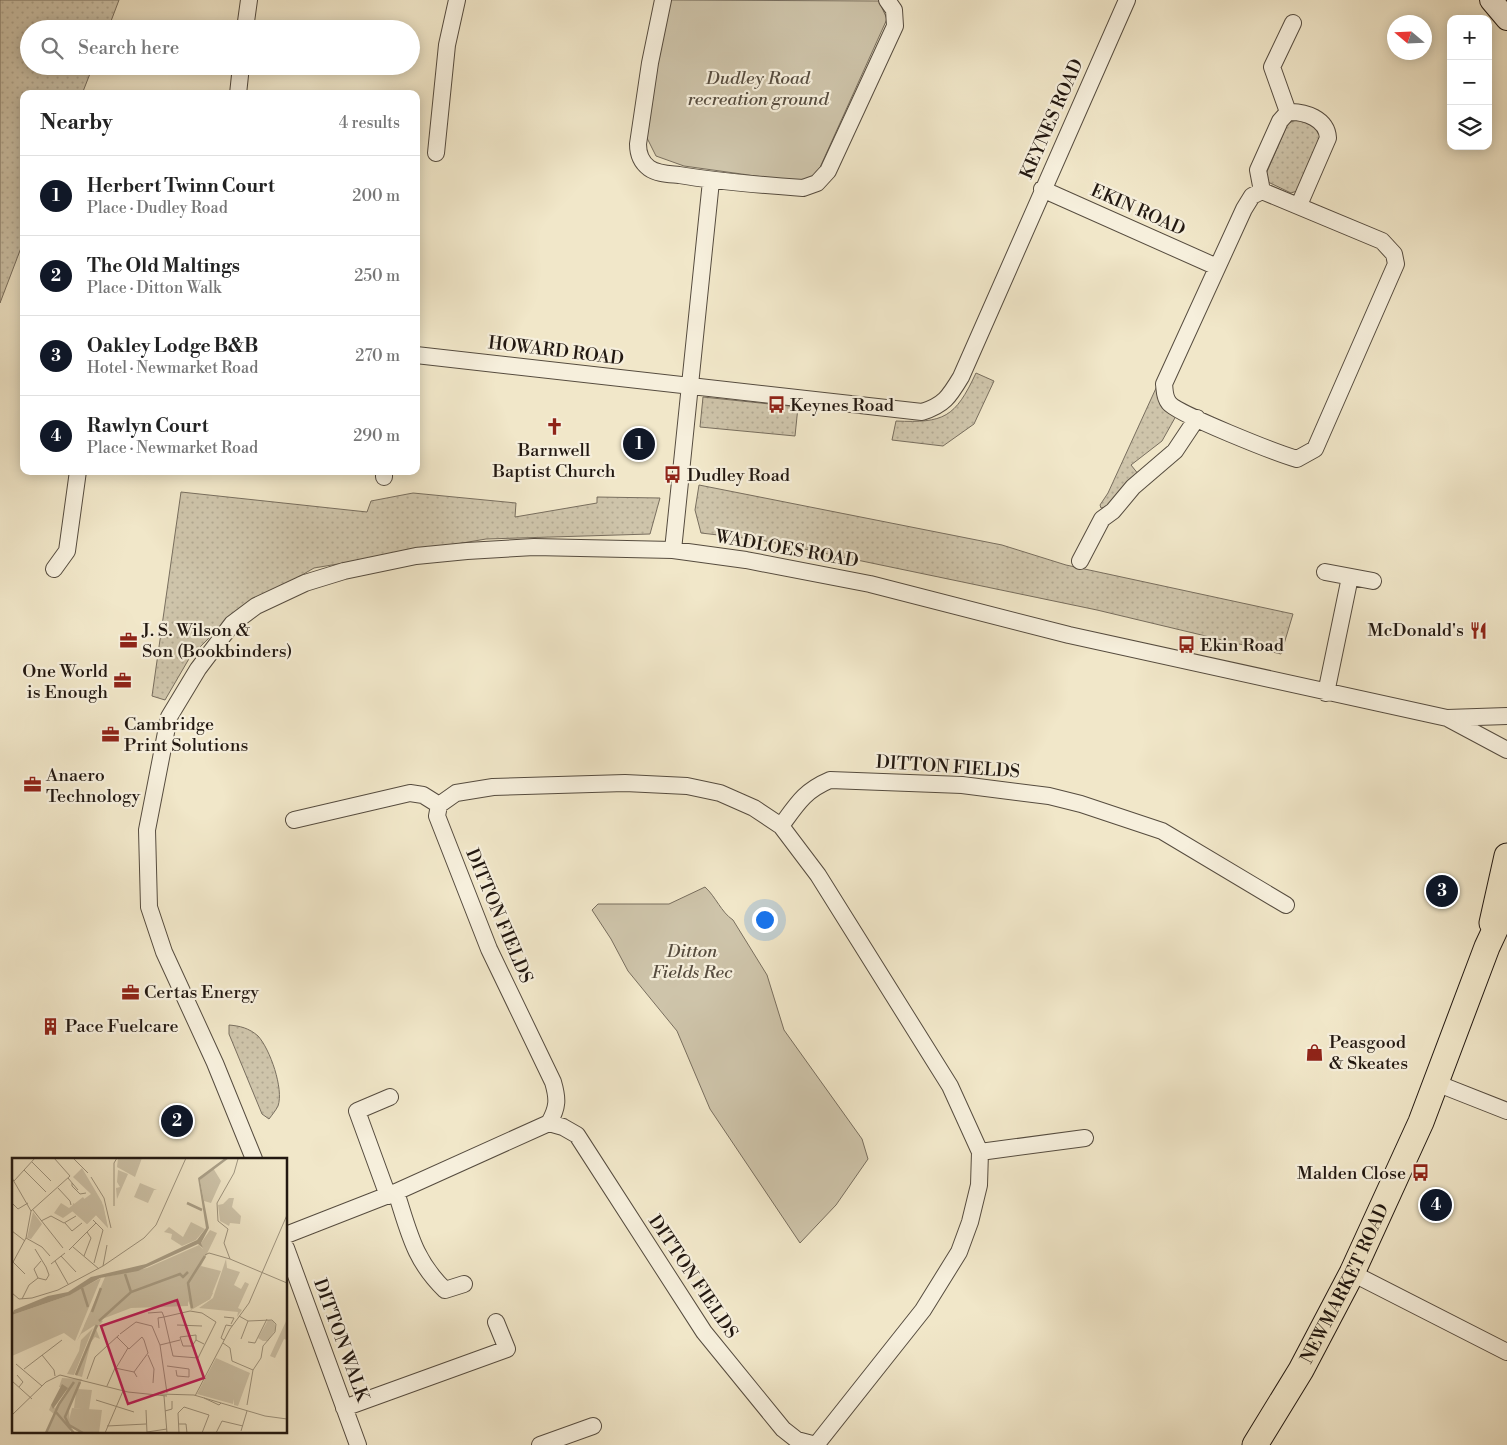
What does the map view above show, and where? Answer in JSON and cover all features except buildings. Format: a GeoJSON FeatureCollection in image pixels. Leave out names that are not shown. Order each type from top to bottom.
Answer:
{"type":"FeatureCollection","features":[{"type":"Feature","properties":{"kind":"main road"},"geometry":{"type":"LineString","coordinates":[[1491,0],[1507,19]]}},
{"type":"Feature","properties":{"kind":"main road","name":"NEWMARKET ROAD"},"geometry":{"type":"LineString","coordinates":[[1487,947],[1507,856]]}},
{"type":"Feature","properties":{"kind":"main road","name":"NEWMARKET ROAD"},"geometry":{"type":"LineString","coordinates":[[1255,1445],[1302,1370],[1352,1274],[1436,1084],[1487,947],[1507,904]]}},
{"type":"Feature","properties":{"kind":"street"},"geometry":{"type":"LineString","coordinates":[[246,20],[249,0]]}},
{"type":"Feature","properties":{"kind":"street"},"geometry":{"type":"LineString","coordinates":[[435,153],[447,45],[457,0]]}},
{"type":"Feature","properties":{"kind":"street"},"geometry":{"type":"LineString","coordinates":[[664,0],[650,63],[638,155],[649,168],[658,172],[711,181],[803,188],[817,183],[828,172],[895,26],[894,10],[887,0]]}},
{"type":"Feature","properties":{"kind":"street","name":"KEYNES ROAD"},"geometry":{"type":"LineString","coordinates":[[691,386],[922,412],[944,402],[960,377],[1127,0]]}},
{"type":"Feature","properties":{"kind":"street"},"geometry":{"type":"LineString","coordinates":[[1288,112],[1272,67],[1293,23]]}},
{"type":"Feature","properties":{"kind":"street"},"geometry":{"type":"LineString","coordinates":[[238,90],[240,75]]}},
{"type":"Feature","properties":{"kind":"street"},"geometry":{"type":"LineString","coordinates":[[1262,191],[1258,170],[1280,121],[1288,112],[1298,111],[1323,123],[1328,129],[1328,138],[1324,151],[1299,206]]}},
{"type":"Feature","properties":{"kind":"street"},"geometry":{"type":"LineString","coordinates":[[673,550],[711,181]]}},
{"type":"Feature","properties":{"kind":"street","name":"EKIN ROAD"},"geometry":{"type":"LineString","coordinates":[[1042,189],[1217,267]]}},
{"type":"Feature","properties":{"kind":"street"},"geometry":{"type":"LineString","coordinates":[[1262,191],[1382,241],[1394,254],[1396,264],[1315,449],[1297,459],[1278,454],[1196,418],[1169,404],[1165,395],[1164,384],[1244,209],[1252,196],[1262,191]]}},
{"type":"Feature","properties":{"kind":"street","name":"HOWARD ROAD"},"geometry":{"type":"LineString","coordinates":[[420,355],[691,386]]}},
{"type":"Feature","properties":{"kind":"street"},"geometry":{"type":"LineString","coordinates":[[1080,561],[1102,519],[1113,510],[1133,487],[1175,451],[1196,418]]}},
{"type":"Feature","properties":{"kind":"street"},"geometry":{"type":"LineString","coordinates":[[54,569],[67,551],[77,475]]}},
{"type":"Feature","properties":{"kind":"street","name":"WADLOES ROAD"},"geometry":{"type":"LineString","coordinates":[[254,1158],[215,1063],[164,952],[149,906],[147,830],[169,718],[198,669],[232,624],[256,606],[305,583],[416,556],[467,551],[534,547],[673,550],[746,560],[870,584],[1069,635],[1326,693],[1447,718],[1507,716]]}},
{"type":"Feature","properties":{"kind":"street"},"geometry":{"type":"LineString","coordinates":[[1325,572],[1373,581]]}},
{"type":"Feature","properties":{"kind":"street"},"geometry":{"type":"LineString","coordinates":[[1326,693],[1350,577]]}},
{"type":"Feature","properties":{"kind":"street","name":"WADLOES ROAD"},"geometry":{"type":"LineString","coordinates":[[1447,718],[1507,750]]}},
{"type":"Feature","properties":{"kind":"street","name":"DITTON FIELDS"},"geometry":{"type":"LineString","coordinates":[[781,826],[802,796],[814,787],[830,780],[962,785],[1049,796],[1081,804],[1162,831],[1286,905]]}},
{"type":"Feature","properties":{"kind":"street","name":"DITTON FIELDS"},"geometry":{"type":"LineString","coordinates":[[625,783],[688,786],[720,794],[754,808],[781,826],[818,875],[950,1086],[980,1152],[979,1185],[970,1222],[959,1252],[922,1310],[816,1445],[797,1440],[783,1428],[754,1395],[704,1332],[577,1135],[563,1127],[549,1123],[557,1110],[558,1098],[553,1082],[488,949],[443,837],[437,816],[439,805],[456,793],[518,785],[625,783]]}},
{"type":"Feature","properties":{"kind":"street"},"geometry":{"type":"LineString","coordinates":[[294,820],[410,793],[423,795],[439,805]]}},
{"type":"Feature","properties":{"kind":"street"},"geometry":{"type":"LineString","coordinates":[[1436,1084],[1507,1111]]}},
{"type":"Feature","properties":{"kind":"street"},"geometry":{"type":"LineString","coordinates":[[390,1097],[357,1111],[415,1253],[431,1277],[445,1290],[464,1284]]}},
{"type":"Feature","properties":{"kind":"street"},"geometry":{"type":"LineString","coordinates":[[288,1234],[392,1194],[549,1123]]}},
{"type":"Feature","properties":{"kind":"street"},"geometry":{"type":"LineString","coordinates":[[980,1152],[1085,1138]]}},
{"type":"Feature","properties":{"kind":"street","name":"DITTON WALK"},"geometry":{"type":"LineString","coordinates":[[288,1254],[358,1445]]}},
{"type":"Feature","properties":{"kind":"street"},"geometry":{"type":"LineString","coordinates":[[1352,1274],[1507,1352]]}},
{"type":"Feature","properties":{"kind":"street"},"geometry":{"type":"LineString","coordinates":[[344,1408],[507,1349],[496,1322]]}},
{"type":"Feature","properties":{"kind":"street"},"geometry":{"type":"LineString","coordinates":[[540,1445],[593,1426]]}},
{"type":"Feature","properties":{"kind":"green space"},"geometry":{"type":"Polygon","coordinates":[[[0,0],[119,0],[111,20],[20,20],[20,75],[89,75],[84,90],[20,90],[20,250],[0,303],[0,0]]]}},
{"type":"Feature","properties":{"kind":"green space","name":"Dudley Road recreation ground"},"geometry":{"type":"Polygon","coordinates":[[[671,0],[879,1],[887,19],[817,174],[807,181],[792,181],[684,166],[656,156],[646,136],[654,69],[671,0]]]}},
{"type":"Feature","properties":{"kind":"green space"},"geometry":{"type":"Polygon","coordinates":[[[1299,119],[1320,127],[1324,134],[1303,189],[1291,193],[1268,182],[1266,174],[1288,123],[1299,119]]]}},
{"type":"Feature","properties":{"kind":"green space"},"geometry":{"type":"Polygon","coordinates":[[[976,373],[994,381],[974,424],[943,446],[892,440],[896,421],[926,421],[946,415],[961,400],[976,373]]]}},
{"type":"Feature","properties":{"kind":"green space"},"geometry":{"type":"Polygon","coordinates":[[[1157,386],[1166,411],[1176,416],[1162,441],[1131,465],[1139,475],[1111,506],[1101,508],[1100,505],[1108,493],[1157,386]]]}},
{"type":"Feature","properties":{"kind":"green space"},"geometry":{"type":"Polygon","coordinates":[[[703,397],[798,407],[795,436],[700,427],[703,397]]]}},
{"type":"Feature","properties":{"kind":"green space"},"geometry":{"type":"Polygon","coordinates":[[[699,485],[1002,545],[1066,565],[1293,614],[1281,654],[1097,610],[761,540],[701,533],[695,510],[699,485]]]}},
{"type":"Feature","properties":{"kind":"green space"},"geometry":{"type":"Polygon","coordinates":[[[181,492],[367,512],[371,501],[413,493],[516,503],[515,517],[597,503],[597,497],[660,498],[650,534],[486,539],[314,568],[231,616],[190,657],[165,700],[152,696],[181,492]]]}},
{"type":"Feature","properties":{"kind":"green space","name":"Ditton Fields Rec"},"geometry":{"type":"Polygon","coordinates":[[[705,887],[725,913],[733,920],[767,975],[784,1030],[862,1139],[868,1159],[836,1205],[800,1243],[710,1109],[677,1031],[628,971],[611,939],[592,910],[598,904],[669,904],[705,887]]]}},
{"type":"Feature","properties":{"kind":"green space"},"geometry":{"type":"Polygon","coordinates":[[[229,1025],[244,1028],[258,1036],[271,1059],[279,1090],[279,1099],[278,1106],[269,1119],[262,1114],[229,1034],[229,1025]]]}},
{"type":"Feature","properties":{"kind":"place","name":"Keynes Road"},"geometry":{"type":"Point","coordinates":[776,405]}},
{"type":"Feature","properties":{"kind":"place","name":"Barnwell Baptist Church"},"geometry":{"type":"Point","coordinates":[554,427]}},
{"type":"Feature","properties":{"kind":"place","name":"Herbert Twinn Court"},"geometry":{"type":"Point","coordinates":[639,444]}},
{"type":"Feature","properties":{"kind":"place","name":"Dudley Road"},"geometry":{"type":"Point","coordinates":[673,475]}},
{"type":"Feature","properties":{"kind":"place","name":"McDonald's"},"geometry":{"type":"Point","coordinates":[1478,630]}},
{"type":"Feature","properties":{"kind":"place","name":"J. S. Wilson & Son (Bookbinders)"},"geometry":{"type":"Point","coordinates":[128,640]}},
{"type":"Feature","properties":{"kind":"place","name":"Ekin Road"},"geometry":{"type":"Point","coordinates":[1186,645]}},
{"type":"Feature","properties":{"kind":"place","name":"One World is Enough"},"geometry":{"type":"Point","coordinates":[122,681]}},
{"type":"Feature","properties":{"kind":"place","name":"Cambridge Print Solutions"},"geometry":{"type":"Point","coordinates":[110,734]}},
{"type":"Feature","properties":{"kind":"place","name":"Anaero Technology"},"geometry":{"type":"Point","coordinates":[32,785]}},
{"type":"Feature","properties":{"kind":"place","name":"Oakley Lodge B&B"},"geometry":{"type":"Point","coordinates":[1442,891]}},
{"type":"Feature","properties":{"kind":"place","name":"Certas Energy"},"geometry":{"type":"Point","coordinates":[130,992]}},
{"type":"Feature","properties":{"kind":"place","name":"Pace Fuelcare"},"geometry":{"type":"Point","coordinates":[51,1026]}},
{"type":"Feature","properties":{"kind":"place","name":"Peasgood & Skeates"},"geometry":{"type":"Point","coordinates":[1315,1052]}},
{"type":"Feature","properties":{"kind":"place","name":"The Old Maltings"},"geometry":{"type":"Point","coordinates":[177,1121]}},
{"type":"Feature","properties":{"kind":"place","name":"Malden Close"},"geometry":{"type":"Point","coordinates":[1420,1173]}},
{"type":"Feature","properties":{"kind":"place","name":"Rawlyn Court"},"geometry":{"type":"Point","coordinates":[1436,1205]}}]}
